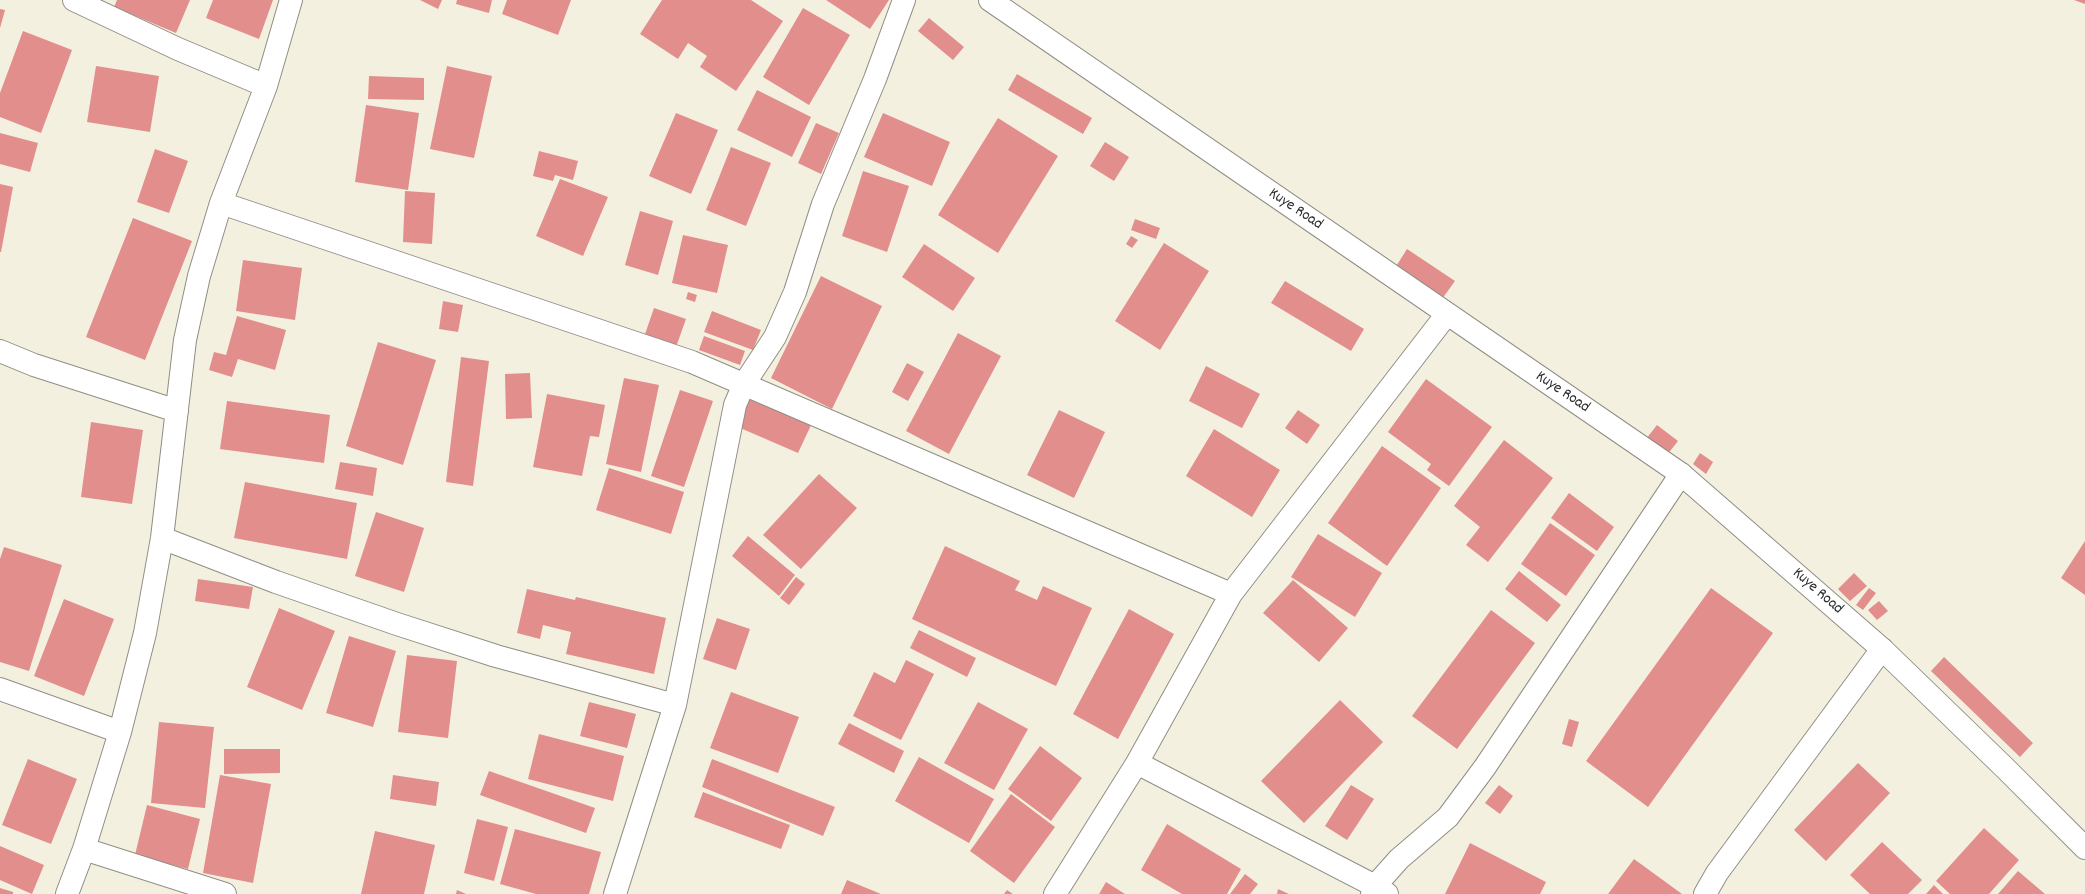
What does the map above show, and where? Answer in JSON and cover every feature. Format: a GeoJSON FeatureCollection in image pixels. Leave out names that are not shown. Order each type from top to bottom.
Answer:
{"type":"FeatureCollection","features":[{"type":"Feature","properties":{"kind":"street"},"geometry":{"type":"LineString","coordinates":[[74,0],[178,49],[266,86]]}},
{"type":"Feature","properties":{"kind":"street"},"geometry":{"type":"LineString","coordinates":[[67,894],[84,849],[120,732],[145,633],[162,538],[185,340],[199,276],[221,202],[266,86],[290,0]]}},
{"type":"Feature","properties":{"kind":"street"},"geometry":{"type":"LineString","coordinates":[[615,894],[675,705],[735,405],[744,384],[775,337],[795,292],[823,204],[875,79],[904,0]]}},
{"type":"Feature","properties":{"kind":"street","name":"Kuye Road"},"geometry":{"type":"LineString","coordinates":[[990,0],[1681,474],[1882,649],[2006,768],[2085,848]]}},
{"type":"Feature","properties":{"kind":"street"},"geometry":{"type":"LineString","coordinates":[[221,202],[684,359],[1231,594]]}},
{"type":"Feature","properties":{"kind":"street"},"geometry":{"type":"LineString","coordinates":[[1055,894],[1137,763],[1231,594],[1447,314]]}},
{"type":"Feature","properties":{"kind":"street"},"geometry":{"type":"LineString","coordinates":[[0,351],[34,365],[177,412]]}},
{"type":"Feature","properties":{"kind":"street"},"geometry":{"type":"LineString","coordinates":[[1137,763],[1378,891],[1399,859],[1448,817],[1485,767],[1681,474]]}},
{"type":"Feature","properties":{"kind":"street"},"geometry":{"type":"LineString","coordinates":[[162,538],[276,582],[397,624],[496,656],[675,705]]}},
{"type":"Feature","properties":{"kind":"street"},"geometry":{"type":"LineString","coordinates":[[1705,894],[1717,873],[1882,649]]}},
{"type":"Feature","properties":{"kind":"street"},"geometry":{"type":"LineString","coordinates":[[0,689],[120,732]]}},
{"type":"Feature","properties":{"kind":"street"},"geometry":{"type":"LineString","coordinates":[[84,849],[225,894]]}},
{"type":"Feature","properties":{"kind":"building"},"geometry":{"type":"Polygon","coordinates":[[[117,0],[190,0],[176,33],[114,7],[117,0]]]}},
{"type":"Feature","properties":{"kind":"building"},"geometry":{"type":"Polygon","coordinates":[[[213,0],[273,0],[259,39],[206,18],[213,0]]]}},
{"type":"Feature","properties":{"kind":"building"},"geometry":{"type":"Polygon","coordinates":[[[420,0],[442,0],[438,9],[420,0]]]}},
{"type":"Feature","properties":{"kind":"building"},"geometry":{"type":"Polygon","coordinates":[[[457,0],[492,0],[489,13],[456,4],[457,0]]]}},
{"type":"Feature","properties":{"kind":"building"},"geometry":{"type":"Polygon","coordinates":[[[507,0],[571,0],[558,35],[502,14],[507,0]]]}},
{"type":"Feature","properties":{"kind":"building"},"geometry":{"type":"Polygon","coordinates":[[[662,0],[751,0],[783,21],[736,91],[700,67],[707,56],[688,43],[678,59],[640,34],[662,0]]]}},
{"type":"Feature","properties":{"kind":"building"},"geometry":{"type":"Polygon","coordinates":[[[826,0],[889,0],[870,29],[826,0]]]}},
{"type":"Feature","properties":{"kind":"building"},"geometry":{"type":"Polygon","coordinates":[[[2074,0],[2085,0],[2085,4],[2074,0]]]}},
{"type":"Feature","properties":{"kind":"building"},"geometry":{"type":"Polygon","coordinates":[[[803,8],[850,35],[809,105],[763,77],[803,8]]]}},
{"type":"Feature","properties":{"kind":"building"},"geometry":{"type":"Polygon","coordinates":[[[0,9],[5,10],[0,28],[0,9]]]}},
{"type":"Feature","properties":{"kind":"building"},"geometry":{"type":"Polygon","coordinates":[[[929,18],[964,47],[953,60],[918,31],[929,18]]]}},
{"type":"Feature","properties":{"kind":"building"},"geometry":{"type":"Polygon","coordinates":[[[23,31],[72,50],[41,133],[0,117],[0,93],[23,31]]]}},
{"type":"Feature","properties":{"kind":"building"},"geometry":{"type":"Polygon","coordinates":[[[96,66],[159,76],[150,132],[87,122],[96,66]]]}},
{"type":"Feature","properties":{"kind":"building"},"geometry":{"type":"Polygon","coordinates":[[[447,66],[492,76],[474,158],[430,149],[447,66]]]}},
{"type":"Feature","properties":{"kind":"building"},"geometry":{"type":"Polygon","coordinates":[[[1017,74],[1092,118],[1083,134],[1008,90],[1017,74]]]}},
{"type":"Feature","properties":{"kind":"building"},"geometry":{"type":"Polygon","coordinates":[[[369,76],[424,78],[424,100],[368,99],[369,76]]]}},
{"type":"Feature","properties":{"kind":"building"},"geometry":{"type":"Polygon","coordinates":[[[757,90],[811,117],[792,157],[737,130],[757,90]]]}},
{"type":"Feature","properties":{"kind":"building"},"geometry":{"type":"Polygon","coordinates":[[[366,105],[419,113],[408,190],[355,182],[366,105]]]}},
{"type":"Feature","properties":{"kind":"building"},"geometry":{"type":"Polygon","coordinates":[[[676,113],[718,130],[691,194],[649,176],[676,113]]]}},
{"type":"Feature","properties":{"kind":"building"},"geometry":{"type":"Polygon","coordinates":[[[883,113],[950,142],[932,186],[864,157],[883,113]]]}},
{"type":"Feature","properties":{"kind":"building"},"geometry":{"type":"Polygon","coordinates":[[[998,118],[1058,156],[998,253],[938,215],[998,118]]]}},
{"type":"Feature","properties":{"kind":"building"},"geometry":{"type":"Polygon","coordinates":[[[816,123],[839,133],[821,174],[798,163],[816,123]]]}},
{"type":"Feature","properties":{"kind":"building"},"geometry":{"type":"Polygon","coordinates":[[[0,133],[38,143],[30,172],[0,164],[0,133]]]}},
{"type":"Feature","properties":{"kind":"building"},"geometry":{"type":"Polygon","coordinates":[[[1105,142],[1129,157],[1114,181],[1090,166],[1105,142]]]}},
{"type":"Feature","properties":{"kind":"building"},"geometry":{"type":"Polygon","coordinates":[[[731,147],[771,163],[746,226],[706,210],[731,147]]]}},
{"type":"Feature","properties":{"kind":"building"},"geometry":{"type":"Polygon","coordinates":[[[155,149],[188,161],[169,213],[137,202],[155,149]]]}},
{"type":"Feature","properties":{"kind":"building"},"geometry":{"type":"Polygon","coordinates":[[[539,151],[578,161],[573,180],[555,175],[553,181],[533,176],[539,151]]]}},
{"type":"Feature","properties":{"kind":"building"},"geometry":{"type":"Polygon","coordinates":[[[863,171],[909,186],[887,252],[842,236],[863,171]]]}},
{"type":"Feature","properties":{"kind":"building"},"geometry":{"type":"Polygon","coordinates":[[[560,179],[608,197],[583,256],[536,236],[560,179]]]}},
{"type":"Feature","properties":{"kind":"building"},"geometry":{"type":"Polygon","coordinates":[[[0,184],[13,187],[1,252],[0,252],[0,184]]]}},
{"type":"Feature","properties":{"kind":"building"},"geometry":{"type":"Polygon","coordinates":[[[405,191],[435,193],[432,244],[403,242],[405,191]]]}},
{"type":"Feature","properties":{"kind":"building"},"geometry":{"type":"Polygon","coordinates":[[[640,211],[673,221],[658,275],[625,265],[640,211]]]}},
{"type":"Feature","properties":{"kind":"building"},"geometry":{"type":"Polygon","coordinates":[[[133,218],[192,241],[145,360],[86,337],[133,218]]]}},
{"type":"Feature","properties":{"kind":"building"},"geometry":{"type":"Polygon","coordinates":[[[1135,219],[1160,228],[1156,239],[1131,230],[1135,219]]]}},
{"type":"Feature","properties":{"kind":"building"},"geometry":{"type":"Polygon","coordinates":[[[683,235],[728,245],[717,293],[672,283],[683,235]]]}},
{"type":"Feature","properties":{"kind":"building"},"geometry":{"type":"Polygon","coordinates":[[[1131,236],[1138,240],[1132,248],[1126,244],[1131,236]]]}},
{"type":"Feature","properties":{"kind":"building"},"geometry":{"type":"Polygon","coordinates":[[[1164,243],[1209,271],[1160,350],[1115,321],[1164,243]]]}},
{"type":"Feature","properties":{"kind":"building"},"geometry":{"type":"Polygon","coordinates":[[[924,244],[975,278],[953,311],[902,277],[924,244]]]}},
{"type":"Feature","properties":{"kind":"building"},"geometry":{"type":"Polygon","coordinates":[[[1407,249],[1455,281],[1442,299],[1395,268],[1407,249]]]}},
{"type":"Feature","properties":{"kind":"building"},"geometry":{"type":"Polygon","coordinates":[[[243,260],[302,268],[295,320],[236,311],[243,260]]]}},
{"type":"Feature","properties":{"kind":"building"},"geometry":{"type":"Polygon","coordinates":[[[821,276],[882,306],[832,409],[771,378],[821,276]]]}},
{"type":"Feature","properties":{"kind":"building"},"geometry":{"type":"Polygon","coordinates":[[[1285,281],[1364,329],[1351,351],[1271,303],[1285,281]]]}},
{"type":"Feature","properties":{"kind":"building"},"geometry":{"type":"Polygon","coordinates":[[[688,292],[697,295],[695,302],[686,299],[688,292]]]}},
{"type":"Feature","properties":{"kind":"building"},"geometry":{"type":"Polygon","coordinates":[[[443,301],[463,305],[458,332],[439,329],[443,301]]]}},
{"type":"Feature","properties":{"kind":"building"},"geometry":{"type":"Polygon","coordinates":[[[654,308],[686,319],[676,347],[644,337],[654,308]]]}},
{"type":"Feature","properties":{"kind":"building"},"geometry":{"type":"Polygon","coordinates":[[[712,311],[761,330],[753,350],[704,332],[712,311]]]}},
{"type":"Feature","properties":{"kind":"building"},"geometry":{"type":"Polygon","coordinates":[[[237,316],[286,330],[275,370],[238,359],[232,377],[209,370],[214,352],[226,355],[237,316]]]}},
{"type":"Feature","properties":{"kind":"building"},"geometry":{"type":"Polygon","coordinates":[[[958,333],[1001,356],[949,454],[906,431],[958,333]]]}},
{"type":"Feature","properties":{"kind":"building"},"geometry":{"type":"Polygon","coordinates":[[[704,336],[745,351],[740,365],[699,350],[704,336]]]}},
{"type":"Feature","properties":{"kind":"building"},"geometry":{"type":"Polygon","coordinates":[[[378,342],[436,360],[403,465],[346,446],[378,342]]]}},
{"type":"Feature","properties":{"kind":"building"},"geometry":{"type":"Polygon","coordinates":[[[461,357],[489,361],[473,486],[446,482],[461,357]]]}},
{"type":"Feature","properties":{"kind":"building"},"geometry":{"type":"Polygon","coordinates":[[[907,363],[924,372],[908,401],[892,392],[907,363]]]}},
{"type":"Feature","properties":{"kind":"building"},"geometry":{"type":"Polygon","coordinates":[[[1206,366],[1260,394],[1242,428],[1189,401],[1206,366]]]}},
{"type":"Feature","properties":{"kind":"building"},"geometry":{"type":"Polygon","coordinates":[[[530,373],[532,418],[506,419],[505,374],[530,373]]]}},
{"type":"Feature","properties":{"kind":"building"},"geometry":{"type":"Polygon","coordinates":[[[624,378],[659,385],[641,472],[606,464],[624,378]]]}},
{"type":"Feature","properties":{"kind":"building"},"geometry":{"type":"Polygon","coordinates":[[[1426,379],[1492,427],[1449,486],[1427,470],[1431,464],[1388,432],[1426,379]]]}},
{"type":"Feature","properties":{"kind":"building"},"geometry":{"type":"Polygon","coordinates":[[[680,390],[713,401],[684,487],[651,476],[680,390]]]}},
{"type":"Feature","properties":{"kind":"building"},"geometry":{"type":"Polygon","coordinates":[[[547,394],[605,405],[599,437],[590,436],[582,476],[533,467],[547,394]]]}},
{"type":"Feature","properties":{"kind":"building"},"geometry":{"type":"Polygon","coordinates":[[[750,397],[812,423],[798,453],[738,427],[750,397]]]}},
{"type":"Feature","properties":{"kind":"building"},"geometry":{"type":"Polygon","coordinates":[[[227,401],[330,415],[324,463],[220,449],[227,401]]]}},
{"type":"Feature","properties":{"kind":"building"},"geometry":{"type":"Polygon","coordinates":[[[1059,410],[1105,432],[1074,498],[1027,475],[1059,410]]]}},
{"type":"Feature","properties":{"kind":"building"},"geometry":{"type":"Polygon","coordinates":[[[1298,410],[1320,425],[1307,444],[1285,428],[1298,410]]]}},
{"type":"Feature","properties":{"kind":"building"},"geometry":{"type":"Polygon","coordinates":[[[91,422],[143,430],[132,504],[81,497],[91,422]]]}},
{"type":"Feature","properties":{"kind":"building"},"geometry":{"type":"Polygon","coordinates":[[[1657,425],[1678,441],[1667,455],[1646,439],[1657,425]]]}},
{"type":"Feature","properties":{"kind":"building"},"geometry":{"type":"Polygon","coordinates":[[[1214,429],[1280,470],[1252,517],[1186,476],[1214,429]]]}},
{"type":"Feature","properties":{"kind":"building"},"geometry":{"type":"Polygon","coordinates":[[[1504,440],[1553,478],[1488,562],[1466,545],[1480,527],[1454,506],[1504,440]]]}},
{"type":"Feature","properties":{"kind":"building"},"geometry":{"type":"Polygon","coordinates":[[[1382,446],[1441,488],[1387,566],[1328,523],[1382,446]]]}},
{"type":"Feature","properties":{"kind":"building"},"geometry":{"type":"Polygon","coordinates":[[[1700,453],[1713,462],[1706,474],[1693,464],[1700,453]]]}},
{"type":"Feature","properties":{"kind":"building"},"geometry":{"type":"Polygon","coordinates":[[[340,462],[377,468],[373,496],[335,489],[340,462]]]}},
{"type":"Feature","properties":{"kind":"building"},"geometry":{"type":"Polygon","coordinates":[[[609,468],[684,492],[671,534],[596,510],[609,468]]]}},
{"type":"Feature","properties":{"kind":"building"},"geometry":{"type":"Polygon","coordinates":[[[819,474],[857,508],[801,569],[763,535],[819,474]]]}},
{"type":"Feature","properties":{"kind":"building"},"geometry":{"type":"Polygon","coordinates":[[[245,482],[357,503],[347,559],[234,538],[245,482]]]}},
{"type":"Feature","properties":{"kind":"building"},"geometry":{"type":"Polygon","coordinates":[[[1569,493],[1614,527],[1597,551],[1551,518],[1569,493]]]}},
{"type":"Feature","properties":{"kind":"building"},"geometry":{"type":"Polygon","coordinates":[[[376,512],[424,528],[404,592],[355,576],[376,512]]]}},
{"type":"Feature","properties":{"kind":"building"},"geometry":{"type":"Polygon","coordinates":[[[1550,523],[1595,555],[1566,596],[1521,564],[1550,523]]]}},
{"type":"Feature","properties":{"kind":"building"},"geometry":{"type":"Polygon","coordinates":[[[1318,534],[1382,573],[1355,617],[1291,577],[1318,534]]]}},
{"type":"Feature","properties":{"kind":"building"},"geometry":{"type":"Polygon","coordinates":[[[748,536],[795,575],[779,596],[732,556],[748,536]]]}},
{"type":"Feature","properties":{"kind":"building"},"geometry":{"type":"Polygon","coordinates":[[[2085,541],[2085,595],[2061,578],[2085,541]]]}},
{"type":"Feature","properties":{"kind":"building"},"geometry":{"type":"Polygon","coordinates":[[[945,546],[1020,581],[1015,590],[1037,600],[1043,586],[1092,608],[1056,686],[912,619],[945,546]]]}},
{"type":"Feature","properties":{"kind":"building"},"geometry":{"type":"Polygon","coordinates":[[[4,547],[62,565],[29,671],[0,662],[0,559],[4,547]]]}},
{"type":"Feature","properties":{"kind":"building"},"geometry":{"type":"Polygon","coordinates":[[[1519,571],[1561,605],[1547,622],[1505,589],[1519,571]]]}},
{"type":"Feature","properties":{"kind":"building"},"geometry":{"type":"Polygon","coordinates":[[[1854,573],[1867,586],[1850,601],[1838,589],[1854,573]]]}},
{"type":"Feature","properties":{"kind":"building"},"geometry":{"type":"Polygon","coordinates":[[[796,577],[805,584],[789,605],[780,598],[796,577]]]}},
{"type":"Feature","properties":{"kind":"building"},"geometry":{"type":"Polygon","coordinates":[[[198,579],[253,587],[249,609],[195,601],[198,579]]]}},
{"type":"Feature","properties":{"kind":"building"},"geometry":{"type":"Polygon","coordinates":[[[1293,580],[1348,628],[1319,662],[1263,613],[1293,580]]]}},
{"type":"Feature","properties":{"kind":"building"},"geometry":{"type":"Polygon","coordinates":[[[1711,588],[1773,633],[1648,807],[1586,761],[1711,588]]]}},
{"type":"Feature","properties":{"kind":"building"},"geometry":{"type":"Polygon","coordinates":[[[1869,588],[1876,593],[1863,610],[1856,605],[1869,588]]]}},
{"type":"Feature","properties":{"kind":"building"},"geometry":{"type":"Polygon","coordinates":[[[527,589],[575,600],[576,597],[666,618],[654,674],[566,654],[571,632],[543,625],[540,639],[517,633],[527,589]]]}},
{"type":"Feature","properties":{"kind":"building"},"geometry":{"type":"Polygon","coordinates":[[[64,599],[114,619],[84,696],[34,676],[64,599]]]}},
{"type":"Feature","properties":{"kind":"building"},"geometry":{"type":"Polygon","coordinates":[[[1879,601],[1888,611],[1877,620],[1868,610],[1879,601]]]}},
{"type":"Feature","properties":{"kind":"building"},"geometry":{"type":"Polygon","coordinates":[[[279,608],[335,631],[302,710],[247,687],[279,608]]]}},
{"type":"Feature","properties":{"kind":"building"},"geometry":{"type":"Polygon","coordinates":[[[1129,609],[1174,634],[1118,739],[1073,714],[1129,609]]]}},
{"type":"Feature","properties":{"kind":"building"},"geometry":{"type":"Polygon","coordinates":[[[1491,610],[1535,643],[1457,749],[1412,716],[1491,610]]]}},
{"type":"Feature","properties":{"kind":"building"},"geometry":{"type":"Polygon","coordinates":[[[717,618],[750,629],[736,670],[703,659],[717,618]]]}},
{"type":"Feature","properties":{"kind":"building"},"geometry":{"type":"Polygon","coordinates":[[[919,630],[976,658],[967,677],[910,648],[919,630]]]}},
{"type":"Feature","properties":{"kind":"building"},"geometry":{"type":"Polygon","coordinates":[[[349,636],[396,651],[373,727],[326,713],[349,636]]]}},
{"type":"Feature","properties":{"kind":"building"},"geometry":{"type":"Polygon","coordinates":[[[407,655],[457,661],[448,738],[398,732],[407,655]]]}},
{"type":"Feature","properties":{"kind":"building"},"geometry":{"type":"Polygon","coordinates":[[[1944,657],[2033,743],[2020,757],[1931,671],[1944,657]]]}},
{"type":"Feature","properties":{"kind":"building"},"geometry":{"type":"Polygon","coordinates":[[[906,660],[934,674],[901,740],[853,716],[874,672],[895,683],[906,660]]]}},
{"type":"Feature","properties":{"kind":"building"},"geometry":{"type":"Polygon","coordinates":[[[731,692],[799,717],[778,773],[710,748],[731,692]]]}},
{"type":"Feature","properties":{"kind":"building"},"geometry":{"type":"Polygon","coordinates":[[[1340,700],[1383,742],[1304,823],[1261,781],[1340,700]]]}},
{"type":"Feature","properties":{"kind":"building"},"geometry":{"type":"Polygon","coordinates":[[[589,702],[636,714],[627,748],[580,736],[589,702]]]}},
{"type":"Feature","properties":{"kind":"building"},"geometry":{"type":"Polygon","coordinates":[[[978,702],[1028,729],[994,790],[944,763],[978,702]]]}},
{"type":"Feature","properties":{"kind":"building"},"geometry":{"type":"Polygon","coordinates":[[[1569,719],[1579,722],[1572,747],[1562,744],[1569,719]]]}},
{"type":"Feature","properties":{"kind":"building"},"geometry":{"type":"Polygon","coordinates":[[[159,722],[214,727],[205,808],[151,803],[159,722]]]}},
{"type":"Feature","properties":{"kind":"building"},"geometry":{"type":"Polygon","coordinates":[[[849,723],[904,751],[894,773],[838,744],[849,723]]]}},
{"type":"Feature","properties":{"kind":"building"},"geometry":{"type":"Polygon","coordinates":[[[539,734],[624,756],[613,801],[528,779],[539,734]]]}},
{"type":"Feature","properties":{"kind":"building"},"geometry":{"type":"Polygon","coordinates":[[[1040,746],[1082,778],[1051,821],[1008,789],[1040,746]]]}},
{"type":"Feature","properties":{"kind":"building"},"geometry":{"type":"Polygon","coordinates":[[[224,749],[280,749],[280,773],[224,774],[224,749]]]}},
{"type":"Feature","properties":{"kind":"building"},"geometry":{"type":"Polygon","coordinates":[[[919,757],[994,799],[969,843],[895,801],[919,757]]]}},
{"type":"Feature","properties":{"kind":"building"},"geometry":{"type":"Polygon","coordinates":[[[28,759],[77,779],[51,844],[2,825],[28,759]]]}},
{"type":"Feature","properties":{"kind":"building"},"geometry":{"type":"Polygon","coordinates":[[[712,759],[835,807],[823,836],[702,787],[712,759]]]}},
{"type":"Feature","properties":{"kind":"building"},"geometry":{"type":"Polygon","coordinates":[[[1858,763],[1890,793],[1826,861],[1794,830],[1858,763]]]}},
{"type":"Feature","properties":{"kind":"building"},"geometry":{"type":"Polygon","coordinates":[[[489,771],[595,808],[586,833],[480,795],[489,771]]]}},
{"type":"Feature","properties":{"kind":"building"},"geometry":{"type":"Polygon","coordinates":[[[220,775],[271,784],[253,883],[203,873],[220,775]]]}},
{"type":"Feature","properties":{"kind":"building"},"geometry":{"type":"Polygon","coordinates":[[[393,775],[439,782],[436,806],[390,799],[393,775]]]}},
{"type":"Feature","properties":{"kind":"building"},"geometry":{"type":"Polygon","coordinates":[[[1351,785],[1374,799],[1347,840],[1325,826],[1351,785]]]}},
{"type":"Feature","properties":{"kind":"building"},"geometry":{"type":"Polygon","coordinates":[[[1499,785],[1513,796],[1500,814],[1485,803],[1499,785]]]}},
{"type":"Feature","properties":{"kind":"building"},"geometry":{"type":"Polygon","coordinates":[[[703,792],[790,825],[781,849],[694,817],[703,792]]]}},
{"type":"Feature","properties":{"kind":"building"},"geometry":{"type":"Polygon","coordinates":[[[1011,794],[1055,827],[1014,883],[970,851],[1011,794]]]}},
{"type":"Feature","properties":{"kind":"building"},"geometry":{"type":"Polygon","coordinates":[[[147,805],[200,819],[188,869],[135,855],[147,805]]]}},
{"type":"Feature","properties":{"kind":"building"},"geometry":{"type":"Polygon","coordinates":[[[477,819],[508,827],[494,881],[464,873],[477,819]]]}},
{"type":"Feature","properties":{"kind":"building"},"geometry":{"type":"Polygon","coordinates":[[[1167,824],[1241,869],[1227,894],[1182,894],[1141,870],[1167,824]]]}},
{"type":"Feature","properties":{"kind":"building"},"geometry":{"type":"Polygon","coordinates":[[[1984,828],[2019,860],[1989,894],[1950,894],[1936,881],[1984,828]]]}},
{"type":"Feature","properties":{"kind":"building"},"geometry":{"type":"Polygon","coordinates":[[[515,829],[601,852],[589,894],[536,894],[500,884],[515,829]]]}},
{"type":"Feature","properties":{"kind":"building"},"geometry":{"type":"Polygon","coordinates":[[[375,831],[435,845],[424,894],[361,894],[375,831]]]}},
{"type":"Feature","properties":{"kind":"building"},"geometry":{"type":"Polygon","coordinates":[[[1882,842],[1922,880],[1908,894],[1870,894],[1850,875],[1882,842]]]}},
{"type":"Feature","properties":{"kind":"building"},"geometry":{"type":"Polygon","coordinates":[[[1470,843],[1546,882],[1540,894],[1445,894],[1470,843]]]}},
{"type":"Feature","properties":{"kind":"building"},"geometry":{"type":"Polygon","coordinates":[[[0,846],[44,865],[32,894],[0,880],[0,846]]]}},
{"type":"Feature","properties":{"kind":"building"},"geometry":{"type":"Polygon","coordinates":[[[1634,859],[1682,894],[1608,894],[1634,859]]]}},
{"type":"Feature","properties":{"kind":"building"},"geometry":{"type":"Polygon","coordinates":[[[2018,871],[2045,894],[1998,894],[2018,871]]]}},
{"type":"Feature","properties":{"kind":"building"},"geometry":{"type":"Polygon","coordinates":[[[1245,874],[1258,884],[1250,894],[1230,894],[1245,874]]]}},
{"type":"Feature","properties":{"kind":"building"},"geometry":{"type":"Polygon","coordinates":[[[847,880],[881,894],[841,894],[847,880]]]}},
{"type":"Feature","properties":{"kind":"building"},"geometry":{"type":"Polygon","coordinates":[[[1106,882],[1125,894],[1099,894],[1106,882]]]}},
{"type":"Feature","properties":{"kind":"building"},"geometry":{"type":"Polygon","coordinates":[[[1934,885],[1943,894],[1926,894],[1934,885]]]}},
{"type":"Feature","properties":{"kind":"building"},"geometry":{"type":"Polygon","coordinates":[[[0,888],[13,892],[13,894],[0,894],[0,888]]]}},
{"type":"Feature","properties":{"kind":"building"},"geometry":{"type":"Polygon","coordinates":[[[1278,889],[1289,894],[1277,894],[1278,889]]]}},
{"type":"Feature","properties":{"kind":"building"},"geometry":{"type":"Polygon","coordinates":[[[457,890],[466,894],[456,894],[457,890]]]}},
{"type":"Feature","properties":{"kind":"building"},"geometry":{"type":"Polygon","coordinates":[[[1007,890],[1013,894],[1004,894],[1007,890]]]}}]}
